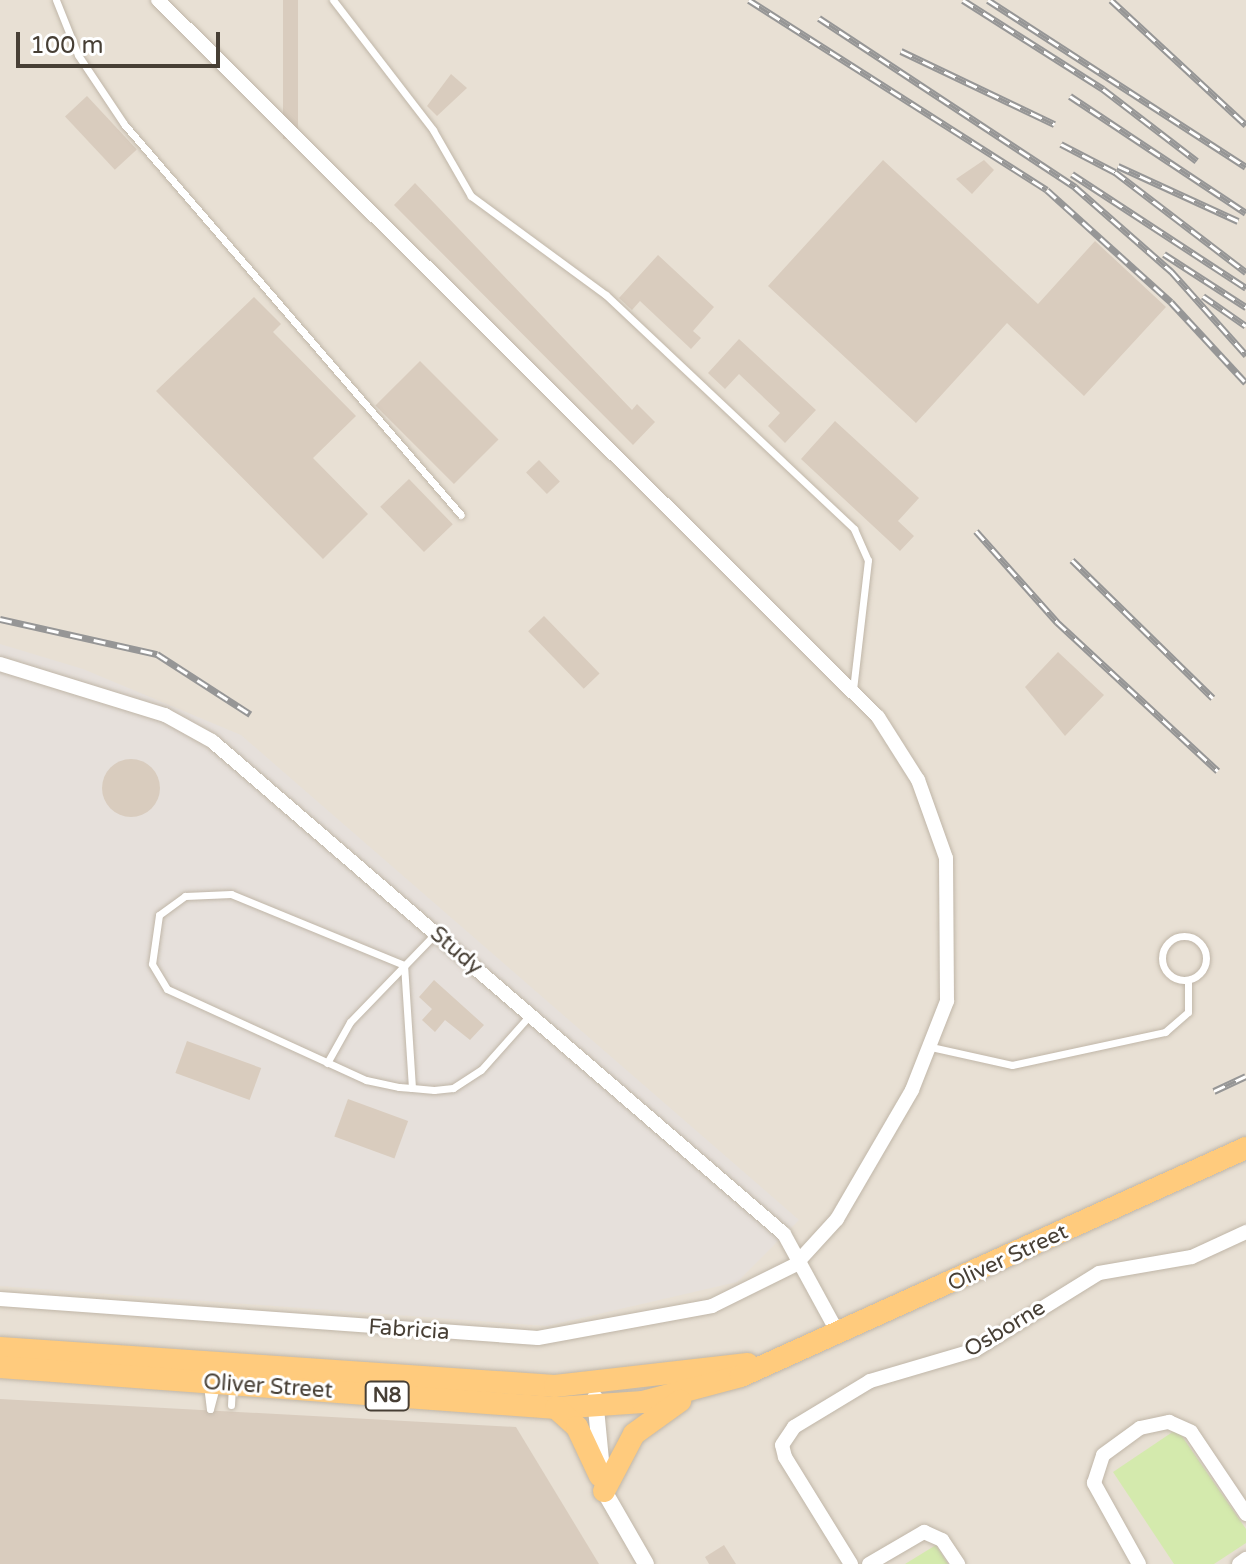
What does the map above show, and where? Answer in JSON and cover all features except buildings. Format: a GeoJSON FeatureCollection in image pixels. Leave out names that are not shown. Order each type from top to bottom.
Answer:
{"type":"FeatureCollection","features":[{"type":"Feature","properties":{"kind":"highway","name":"Oliver Street"},"geometry":{"type":"LineString","coordinates":[[0,1367],[595,1396],[695,1392],[839,1335],[1246,1148]]}},
{"type":"Feature","properties":{"kind":"highway","name":"Oliver Street"},"geometry":{"type":"LineString","coordinates":[[0,1348],[221,1376],[556,1408],[595,1396],[768,1362]]}},
{"type":"Feature","properties":{"kind":"highway"},"geometry":{"type":"LineString","coordinates":[[602,1483],[634,1434],[695,1392]]}},
{"type":"Feature","properties":{"kind":"highway"},"geometry":{"type":"LineString","coordinates":[[556,1408],[577,1427],[602,1483]]}},
{"type":"Feature","properties":{"kind":"street"},"geometry":{"type":"LineString","coordinates":[[158,0],[643,490],[853,690],[900,745],[946,858],[951,964],[931,1047],[866,1173],[803,1258]]}},
{"type":"Feature","properties":{"kind":"street","name":"Study"},"geometry":{"type":"LineString","coordinates":[[0,664],[186,725],[530,1015],[803,1258],[839,1335]]}},
{"type":"Feature","properties":{"kind":"street","name":"Osborne"},"geometry":{"type":"LineString","coordinates":[[851,1564],[783,1451],[794,1427],[862,1385],[975,1350],[1099,1273],[1192,1257],[1246,1232]]}},
{"type":"Feature","properties":{"kind":"street","name":"Fabricia"},"geometry":{"type":"LineString","coordinates":[[0,1299],[551,1338],[712,1306],[803,1258]]}},
{"type":"Feature","properties":{"kind":"street"},"geometry":{"type":"LineString","coordinates":[[595,1396],[602,1483],[646,1564]]}},
{"type":"Feature","properties":{"kind":"street"},"geometry":{"type":"LineString","coordinates":[[1139,1564],[1094,1483],[1103,1455],[1140,1428],[1169,1422],[1191,1432],[1246,1514]]}},
{"type":"Feature","properties":{"kind":"street"},"geometry":{"type":"LineString","coordinates":[[869,1564],[924,1532],[942,1540],[958,1564]]}},
{"type":"Feature","properties":{"kind":"street"},"geometry":{"type":"LineString","coordinates":[[1239,1564],[1246,1559]]}},
{"type":"Feature","properties":{"kind":"lane"},"geometry":{"type":"LineString","coordinates":[[56,0],[78,55],[124,124],[461,515]]}},
{"type":"Feature","properties":{"kind":"lane"},"geometry":{"type":"LineString","coordinates":[[333,0],[433,130],[471,196],[606,295],[854,529],[868,560],[853,690]]}},
{"type":"Feature","properties":{"kind":"lane"},"geometry":{"type":"LineString","coordinates":[[404,965],[231,894],[195,893],[159,915],[152,964],[167,989],[327,1063],[412,1088],[469,1080],[530,1015]]}},
{"type":"Feature","properties":{"kind":"lane"},"geometry":{"type":"LineString","coordinates":[[327,1063],[350,1022],[435,933]]}},
{"type":"Feature","properties":{"kind":"lane"},"geometry":{"type":"LineString","coordinates":[[931,1047],[1012,1065],[1165,1032],[1188,1012],[1188,980],[1206,960],[1198,940],[1184,935],[1166,945],[1162,959],[1168,973],[1188,980]]}},
{"type":"Feature","properties":{"kind":"lane"},"geometry":{"type":"LineString","coordinates":[[404,965],[412,1088]]}},
{"type":"Feature","properties":{"kind":"shaded area"},"geometry":{"type":"Polygon","coordinates":[[[0,0],[1246,0],[1246,1564],[0,1564],[0,0]]]}},
{"type":"Feature","properties":{"kind":"shaded area"},"geometry":{"type":"Polygon","coordinates":[[[0,644],[83,669],[241,735],[799,1220],[737,1282],[547,1326],[0,1286],[0,644]]]}},
{"type":"Feature","properties":{"kind":"green space"},"geometry":{"type":"Polygon","coordinates":[[[1177,1429],[1246,1529],[1246,1543],[1214,1564],[1174,1564],[1113,1472],[1177,1429]]]}},
{"type":"Feature","properties":{"kind":"green space"},"geometry":{"type":"Polygon","coordinates":[[[936,1545],[948,1564],[905,1564],[936,1545]]]}},
{"type":"Feature","properties":{"kind":"railway"},"geometry":{"type":"LineString","coordinates":[[749,0],[1047,190],[1171,302],[1246,383]]}},
{"type":"Feature","properties":{"kind":"railway"},"geometry":{"type":"LineString","coordinates":[[963,0],[1103,89],[1197,161]]}},
{"type":"Feature","properties":{"kind":"railway"},"geometry":{"type":"LineString","coordinates":[[988,0],[1246,167]]}},
{"type":"Feature","properties":{"kind":"railway"},"geometry":{"type":"LineString","coordinates":[[1111,0],[1246,125]]}},
{"type":"Feature","properties":{"kind":"railway"},"geometry":{"type":"LineString","coordinates":[[819,18],[1075,187],[1171,271],[1246,355]]}},
{"type":"Feature","properties":{"kind":"railway"},"geometry":{"type":"LineString","coordinates":[[901,51],[1054,124]]}},
{"type":"Feature","properties":{"kind":"railway"},"geometry":{"type":"LineString","coordinates":[[1070,96],[1246,213]]}},
{"type":"Feature","properties":{"kind":"railway"},"geometry":{"type":"LineString","coordinates":[[1061,144],[1115,172],[1246,272]]}},
{"type":"Feature","properties":{"kind":"railway"},"geometry":{"type":"LineString","coordinates":[[1118,166],[1238,221]]}},
{"type":"Feature","properties":{"kind":"railway"},"geometry":{"type":"LineString","coordinates":[[1072,174],[1246,288]]}},
{"type":"Feature","properties":{"kind":"railway"},"geometry":{"type":"LineString","coordinates":[[1164,254],[1246,307]]}},
{"type":"Feature","properties":{"kind":"railway"},"geometry":{"type":"LineString","coordinates":[[1203,296],[1246,326]]}},
{"type":"Feature","properties":{"kind":"railway"},"geometry":{"type":"LineString","coordinates":[[976,531],[1057,622],[1218,771]]}},
{"type":"Feature","properties":{"kind":"railway"},"geometry":{"type":"LineString","coordinates":[[1072,560],[1213,698]]}},
{"type":"Feature","properties":{"kind":"railway"},"geometry":{"type":"LineString","coordinates":[[0,619],[157,654],[250,714]]}},
{"type":"Feature","properties":{"kind":"railway"},"geometry":{"type":"LineString","coordinates":[[1214,1091],[1246,1076]]}}]}
